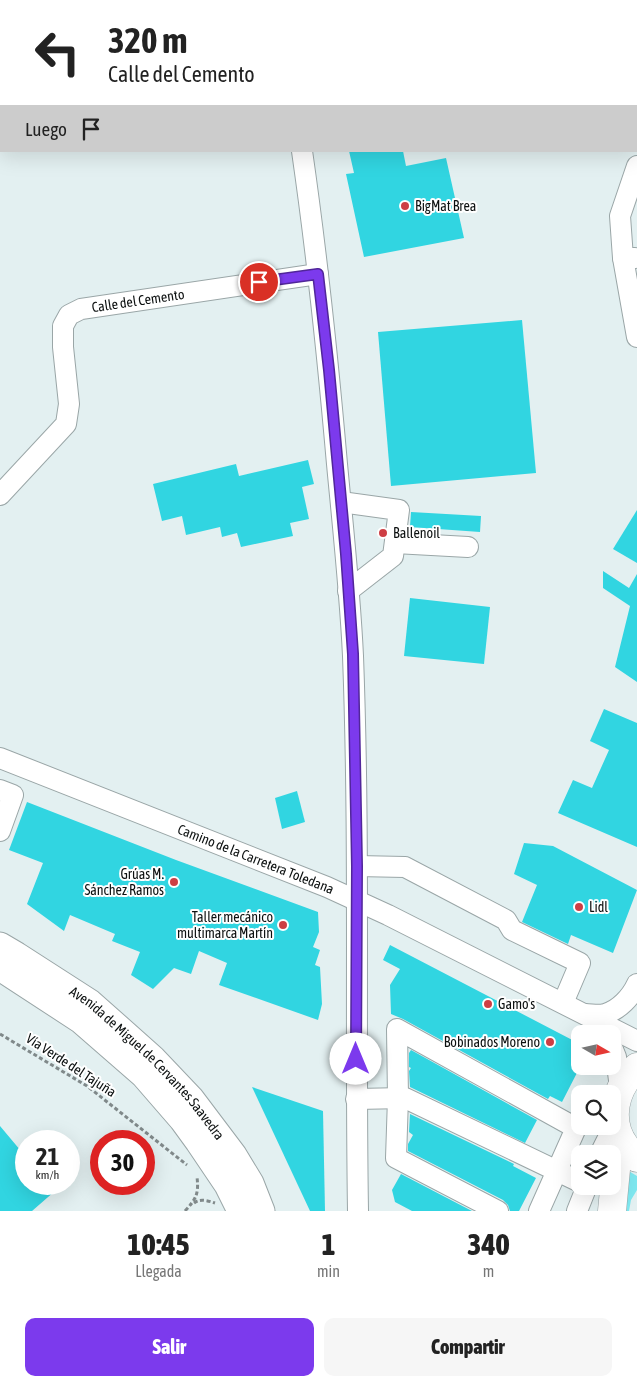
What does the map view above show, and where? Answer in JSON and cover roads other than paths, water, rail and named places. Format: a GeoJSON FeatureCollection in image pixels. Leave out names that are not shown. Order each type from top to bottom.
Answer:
{"type":"FeatureCollection","features":[{"type":"Feature","properties":{"kind":"highway"},"geometry":{"type":"LineString","coordinates":[[621,1086],[637,1066]]}},
{"type":"Feature","properties":{"kind":"highway"},"geometry":{"type":"LineString","coordinates":[[612,1211],[618,1144]]}},
{"type":"Feature","properties":{"kind":"main road","name":"Avenida de Miguel de Cervantes Saavedra"},"geometry":{"type":"LineString","coordinates":[[0,946],[90,1002],[154,1058],[191,1098],[234,1155],[251,1183],[262,1211]]}},
{"type":"Feature","properties":{"kind":"main road","name":"Avenida de Miguel de Cervantes Saavedra"},"geometry":{"type":"LineString","coordinates":[[0,968],[81,1021],[143,1075],[182,1120],[227,1185],[229,1208]]}},
{"type":"Feature","properties":{"kind":"street"},"geometry":{"type":"LineString","coordinates":[[302,152],[318,274],[341,502],[353,654],[357,866],[356,1098],[358,1211]]}},
{"type":"Feature","properties":{"kind":"street"},"geometry":{"type":"LineString","coordinates":[[637,166],[620,216],[630,258],[637,337]]}},
{"type":"Feature","properties":{"kind":"street","name":"Calle del Cemento"},"geometry":{"type":"LineString","coordinates":[[0,495],[66,424],[69,404],[63,347],[63,326],[70,316],[81,309],[318,274]]}},
{"type":"Feature","properties":{"kind":"street"},"geometry":{"type":"LineString","coordinates":[[341,502],[399,510],[394,556],[348,591]]}},
{"type":"Feature","properties":{"kind":"street"},"geometry":{"type":"LineString","coordinates":[[395,543],[468,547]]}},
{"type":"Feature","properties":{"kind":"street","name":"Camino de la Carretera Toledana"},"geometry":{"type":"LineString","coordinates":[[0,758],[327,886],[585,1014],[597,1025]]}},
{"type":"Feature","properties":{"kind":"street"},"geometry":{"type":"LineString","coordinates":[[0,790],[14,795],[0,831]]}},
{"type":"Feature","properties":{"kind":"street"},"geometry":{"type":"LineString","coordinates":[[357,866],[405,867],[506,920],[512,930],[580,963],[563,1003]]}},
{"type":"Feature","properties":{"kind":"street"},"geometry":{"type":"LineString","coordinates":[[585,1014],[604,1015],[621,1005],[632,994],[637,984]]}},
{"type":"Feature","properties":{"kind":"street"},"geometry":{"type":"LineString","coordinates":[[621,1029],[637,1022]]}},
{"type":"Feature","properties":{"kind":"street"},"geometry":{"type":"LineString","coordinates":[[498,1211],[396,1158],[398,1098],[397,1029],[576,1128],[538,1211]]}},
{"type":"Feature","properties":{"kind":"street","name":"Camino de la Carretera Toledana"},"geometry":{"type":"LineString","coordinates":[[621,1038],[637,1041]]}},
{"type":"Feature","properties":{"kind":"street"},"geometry":{"type":"LineString","coordinates":[[356,1098],[405,1098],[571,1178]]}},
{"type":"Feature","properties":{"kind":"street"},"geometry":{"type":"LineString","coordinates":[[578,1211],[584,1195]]}},
{"type":"Feature","properties":{"kind":"place","name":"BigMat Brea"},"geometry":{"type":"Point","coordinates":[405,206]}},
{"type":"Feature","properties":{"kind":"place","name":"Ballenoil"},"geometry":{"type":"Point","coordinates":[383,533]}},
{"type":"Feature","properties":{"kind":"place","name":"Grúas M. Sánchez Ramos"},"geometry":{"type":"Point","coordinates":[174,882]}},
{"type":"Feature","properties":{"kind":"place","name":"Lidl"},"geometry":{"type":"Point","coordinates":[579,907]}},
{"type":"Feature","properties":{"kind":"place","name":"Taller mecánico multimarca Martín"},"geometry":{"type":"Point","coordinates":[283,925]}},
{"type":"Feature","properties":{"kind":"place","name":"Gamo's"},"geometry":{"type":"Point","coordinates":[488,1004]}},
{"type":"Feature","properties":{"kind":"place","name":"Bobinados Moreno"},"geometry":{"type":"Point","coordinates":[550,1042]}}]}
